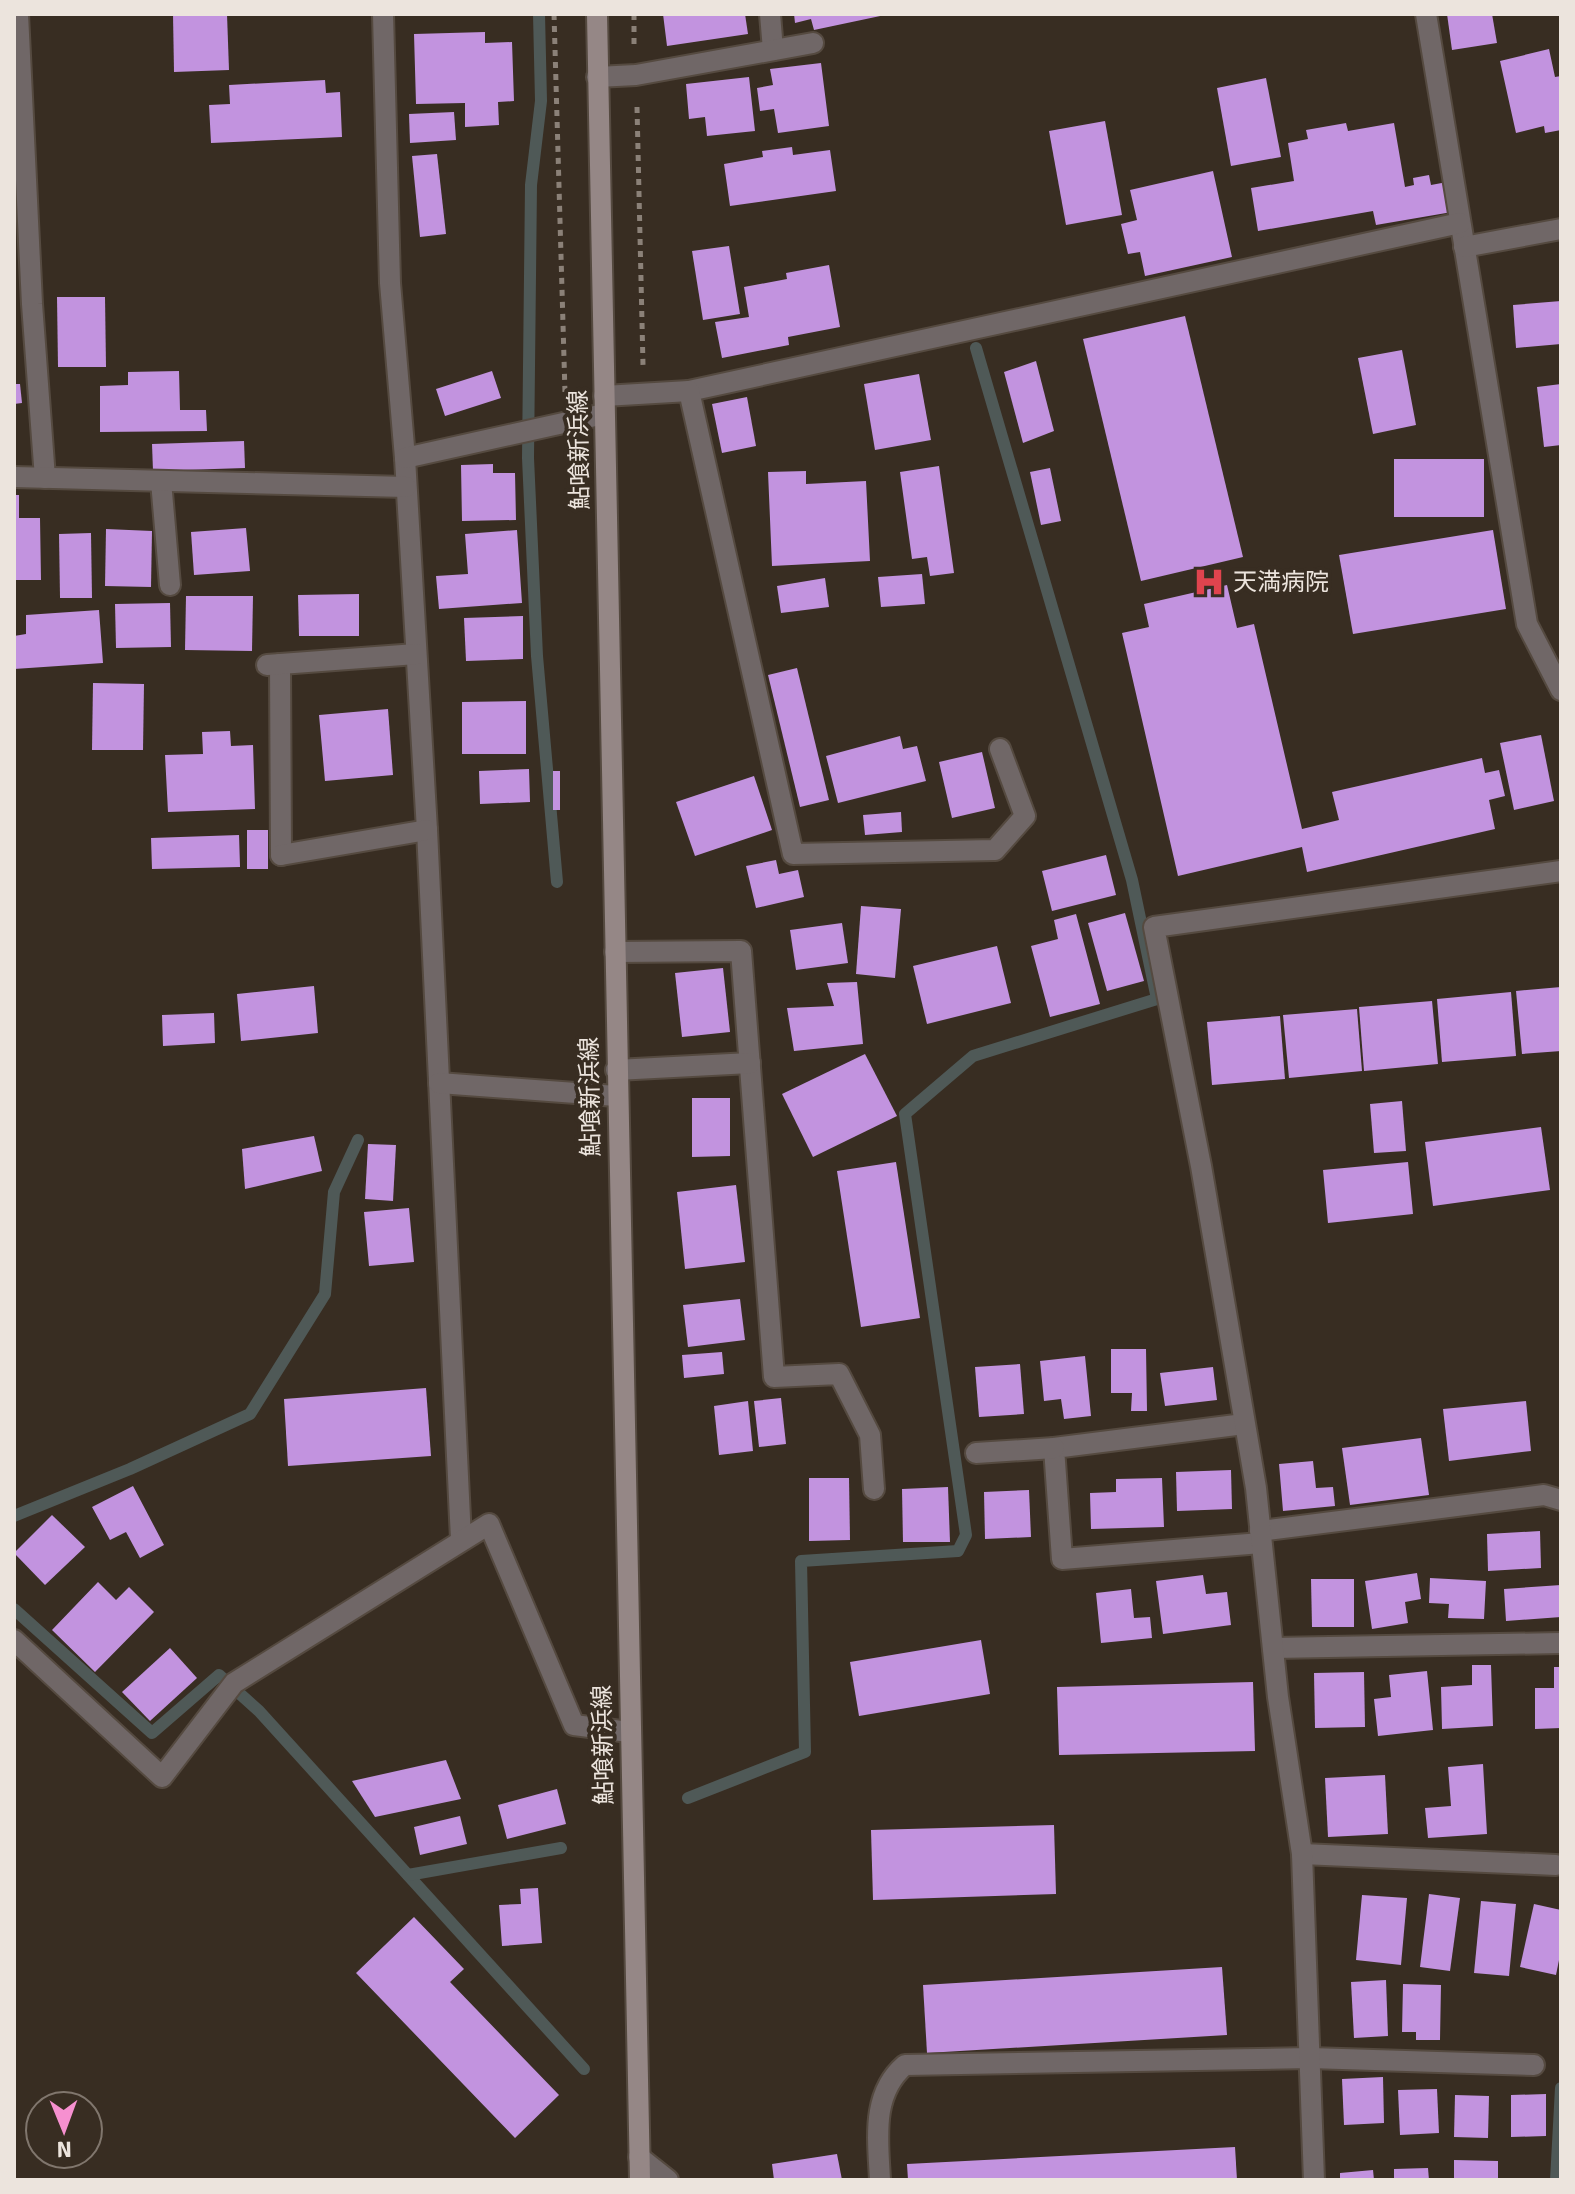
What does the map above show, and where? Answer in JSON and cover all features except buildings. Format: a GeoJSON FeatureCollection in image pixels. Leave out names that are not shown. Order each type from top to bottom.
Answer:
{"type":"FeatureCollection","features":[{"type":"Feature","properties":{"kind":"main road","name":"鮎喰新浜線"},"geometry":{"type":"LineString","coordinates":[[597,14],[616,1096],[640,2180]]}},
{"type":"Feature","properties":{"kind":"street"},"geometry":{"type":"LineString","coordinates":[[18,14],[32,304],[45,478]]}},
{"type":"Feature","properties":{"kind":"street"},"geometry":{"type":"LineString","coordinates":[[383,14],[390,283],[405,458],[427,830],[461,1539]]}},
{"type":"Feature","properties":{"kind":"street"},"geometry":{"type":"LineString","coordinates":[[770,14],[773,50]]}},
{"type":"Feature","properties":{"kind":"street"},"geometry":{"type":"LineString","coordinates":[[1426,14],[1527,624],[1556,671],[1561,690]]}},
{"type":"Feature","properties":{"kind":"street"},"geometry":{"type":"LineString","coordinates":[[597,77],[636,75],[813,43]]}},
{"type":"Feature","properties":{"kind":"street"},"geometry":{"type":"LineString","coordinates":[[405,458],[540,427],[604,405],[689,391],[1460,223]]}},
{"type":"Feature","properties":{"kind":"street"},"geometry":{"type":"LineString","coordinates":[[1464,247],[1561,229]]}},
{"type":"Feature","properties":{"kind":"street"},"geometry":{"type":"LineString","coordinates":[[689,391],[793,854],[995,850],[1025,816],[1000,749]]}},
{"type":"Feature","properties":{"kind":"street"},"geometry":{"type":"LineString","coordinates":[[14,477],[406,487]]}},
{"type":"Feature","properties":{"kind":"street"},"geometry":{"type":"LineString","coordinates":[[161,481],[170,585]]}},
{"type":"Feature","properties":{"kind":"street"},"geometry":{"type":"LineString","coordinates":[[416,654],[273,664],[281,855],[427,830]]}},
{"type":"Feature","properties":{"kind":"street"},"geometry":{"type":"LineString","coordinates":[[1314,2180],[1302,1854],[1244,1424],[1201,1166],[1154,927],[1561,871]]}},
{"type":"Feature","properties":{"kind":"street"},"geometry":{"type":"LineString","coordinates":[[615,952],[741,951],[774,1377],[839,1374],[878,1435],[874,1489]]}},
{"type":"Feature","properties":{"kind":"street"},"geometry":{"type":"LineString","coordinates":[[616,1070],[750,1063]]}},
{"type":"Feature","properties":{"kind":"street"},"geometry":{"type":"LineString","coordinates":[[439,1083],[616,1096]]}},
{"type":"Feature","properties":{"kind":"street"},"geometry":{"type":"LineString","coordinates":[[976,1453],[1054,1448],[1244,1424]]}},
{"type":"Feature","properties":{"kind":"street"},"geometry":{"type":"LineString","coordinates":[[1054,1448],[1062,1559],[1261,1537],[1544,1495],[1561,1500]]}},
{"type":"Feature","properties":{"kind":"street"},"geometry":{"type":"LineString","coordinates":[[14,1640],[162,1777],[230,1687],[489,1524],[574,1725],[629,1732]]}},
{"type":"Feature","properties":{"kind":"street"},"geometry":{"type":"LineString","coordinates":[[1273,1648],[1561,1643]]}},
{"type":"Feature","properties":{"kind":"street"},"geometry":{"type":"LineString","coordinates":[[1302,1854],[1556,1865]]}},
{"type":"Feature","properties":{"kind":"street"},"geometry":{"type":"LineString","coordinates":[[880,2180],[877,2118],[890,2078],[905,2065],[1310,2058],[1534,2065]]}},
{"type":"Feature","properties":{"kind":"street"},"geometry":{"type":"LineString","coordinates":[[639,2157],[668,2180]]}},
{"type":"Feature","properties":{"kind":"path"},"geometry":{"type":"LineString","coordinates":[[554,14],[565,397]]}},
{"type":"Feature","properties":{"kind":"path"},"geometry":{"type":"LineString","coordinates":[[634,14],[643,374]]}},
{"type":"Feature","properties":{"kind":"waterway"},"geometry":{"type":"LineString","coordinates":[[539,14],[541,101],[531,185],[528,458],[537,656],[557,882]]}},
{"type":"Feature","properties":{"kind":"waterway"},"geometry":{"type":"LineString","coordinates":[[688,1798],[805,1752],[801,1561],[958,1551],[966,1535],[905,1114],[973,1056],[1157,999],[1132,880],[976,348]]}},
{"type":"Feature","properties":{"kind":"waterway"},"geometry":{"type":"LineString","coordinates":[[14,1516],[130,1469],[250,1414],[325,1294],[334,1192],[358,1140]]}},
{"type":"Feature","properties":{"kind":"waterway"},"geometry":{"type":"LineString","coordinates":[[14,1609],[152,1733],[219,1675],[259,1711],[584,2069]]}},
{"type":"Feature","properties":{"kind":"waterway"},"geometry":{"type":"LineString","coordinates":[[408,1875],[561,1848]]}},
{"type":"Feature","properties":{"kind":"waterway"},"geometry":{"type":"LineString","coordinates":[[1556,2180],[1561,2088]]}},
{"type":"Feature","properties":{"kind":"place","name":"天満病院"},"geometry":{"type":"Point","coordinates":[1209,582]}}]}
